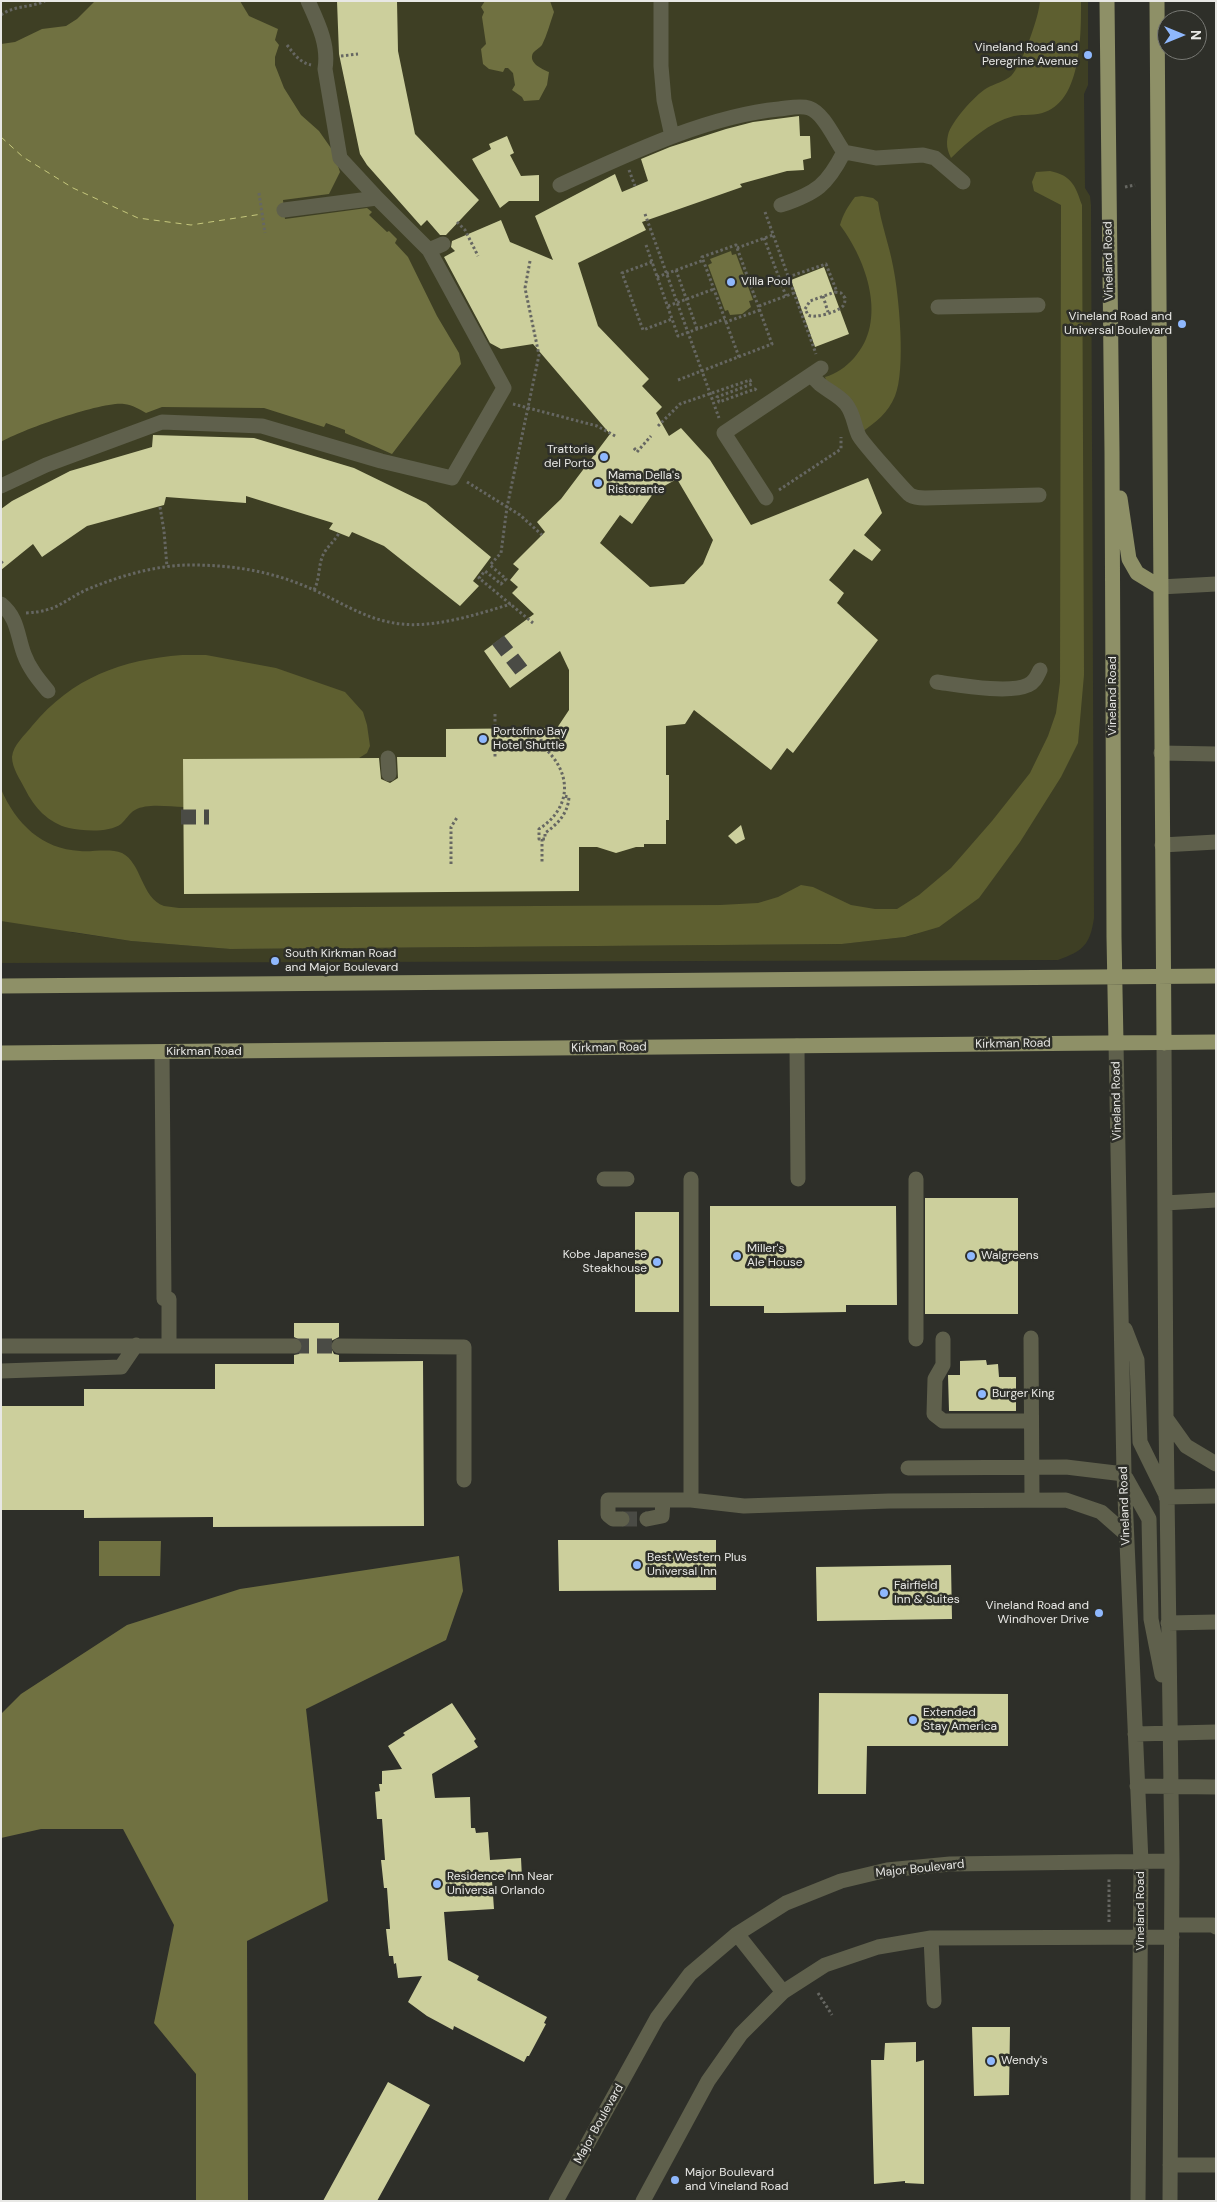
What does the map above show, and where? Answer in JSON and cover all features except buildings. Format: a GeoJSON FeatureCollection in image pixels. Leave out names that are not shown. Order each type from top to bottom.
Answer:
{"type":"FeatureCollection","features":[{"type":"Feature","properties":{"kind":"main road","name":"Vineland Road"},"geometry":{"type":"LineString","coordinates":[[1107,1],[1116,1043]]}},
{"type":"Feature","properties":{"kind":"main road"},"geometry":{"type":"LineString","coordinates":[[1157,1],[1164,1042]]}},
{"type":"Feature","properties":{"kind":"main road"},"geometry":{"type":"LineString","coordinates":[[1112,452],[1130,559],[1137,573],[1160,587]]}},
{"type":"Feature","properties":{"kind":"main road"},"geometry":{"type":"LineString","coordinates":[[1,986],[1216,976]]}},
{"type":"Feature","properties":{"kind":"main road","name":"Kirkman Road"},"geometry":{"type":"LineString","coordinates":[[1,1053],[1216,1042]]}},
{"type":"Feature","properties":{"kind":"street"},"geometry":{"type":"LineString","coordinates":[[1,486],[46,465],[162,422],[262,426],[381,461],[452,478],[504,388],[436,247],[377,198],[340,158],[325,69],[323,37],[308,1]]}},
{"type":"Feature","properties":{"kind":"street"},"geometry":{"type":"LineString","coordinates":[[661,1],[661,66],[664,100],[672,136]]}},
{"type":"Feature","properties":{"kind":"street"},"geometry":{"type":"LineString","coordinates":[[560,185],[672,136],[746,114],[798,106],[818,112],[844,152],[876,158],[923,155],[935,158],[964,182]]}},
{"type":"Feature","properties":{"kind":"street"},"geometry":{"type":"LineString","coordinates":[[781,205],[802,197],[820,187],[834,172],[844,152]]}},
{"type":"Feature","properties":{"kind":"street"},"geometry":{"type":"LineString","coordinates":[[284,210],[377,198]]}},
{"type":"Feature","properties":{"kind":"street"},"geometry":{"type":"LineString","coordinates":[[938,306],[1038,305]]}},
{"type":"Feature","properties":{"kind":"street"},"geometry":{"type":"LineString","coordinates":[[766,498],[724,434],[816,372],[817,384],[829,389],[848,407],[854,417],[859,436],[908,492],[917,498],[1039,495]]}},
{"type":"Feature","properties":{"kind":"street"},"geometry":{"type":"LineString","coordinates":[[1160,587],[1216,584]]}},
{"type":"Feature","properties":{"kind":"street"},"geometry":{"type":"LineString","coordinates":[[6,608],[15,620],[26,659],[44,685]]}},
{"type":"Feature","properties":{"kind":"street"},"geometry":{"type":"LineString","coordinates":[[937,682],[988,688],[1017,688],[1028,685],[1037,678],[1040,670]]}},
{"type":"Feature","properties":{"kind":"street"},"geometry":{"type":"LineString","coordinates":[[1161,753],[1216,754]]}},
{"type":"Feature","properties":{"kind":"street"},"geometry":{"type":"LineString","coordinates":[[388,758],[389,774]]}},
{"type":"Feature","properties":{"kind":"street"},"geometry":{"type":"LineString","coordinates":[[1162,845],[1216,842]]}},
{"type":"Feature","properties":{"kind":"street"},"geometry":{"type":"LineString","coordinates":[[1164,1042],[1166,1497],[1172,1861],[1170,2201]]}},
{"type":"Feature","properties":{"kind":"street","name":"Vineland Road"},"geometry":{"type":"LineString","coordinates":[[1116,1043],[1124,1474],[1141,1862],[1138,2201]]}},
{"type":"Feature","properties":{"kind":"street"},"geometry":{"type":"LineString","coordinates":[[797,1046],[798,1179]]}},
{"type":"Feature","properties":{"kind":"street"},"geometry":{"type":"LineString","coordinates":[[162,1052],[164,1345]]}},
{"type":"Feature","properties":{"kind":"street"},"geometry":{"type":"LineString","coordinates":[[916,1178],[916,1339]]}},
{"type":"Feature","properties":{"kind":"street"},"geometry":{"type":"LineString","coordinates":[[604,1179],[628,1179]]}},
{"type":"Feature","properties":{"kind":"street"},"geometry":{"type":"LineString","coordinates":[[691,1179],[691,1500]]}},
{"type":"Feature","properties":{"kind":"street"},"geometry":{"type":"LineString","coordinates":[[1165,1203],[1216,1200]]}},
{"type":"Feature","properties":{"kind":"street"},"geometry":{"type":"LineString","coordinates":[[1121,1318],[1137,1360],[1140,1442],[1166,1497]]}},
{"type":"Feature","properties":{"kind":"street"},"geometry":{"type":"LineString","coordinates":[[1031,1338],[1032,1500]]}},
{"type":"Feature","properties":{"kind":"street"},"geometry":{"type":"LineString","coordinates":[[943,1339],[943,1365],[935,1379],[934,1414],[943,1421],[1031,1421]]}},
{"type":"Feature","properties":{"kind":"street"},"geometry":{"type":"LineString","coordinates":[[1,1371],[121,1367],[136,1345]]}},
{"type":"Feature","properties":{"kind":"street"},"geometry":{"type":"LineString","coordinates":[[1,1346],[294,1346]]}},
{"type":"Feature","properties":{"kind":"street"},"geometry":{"type":"LineString","coordinates":[[339,1346],[464,1347],[464,1480]]}},
{"type":"Feature","properties":{"kind":"street"},"geometry":{"type":"LineString","coordinates":[[1166,1418],[1186,1446],[1216,1464]]}},
{"type":"Feature","properties":{"kind":"street"},"geometry":{"type":"LineString","coordinates":[[908,1468],[1066,1467],[1124,1474],[1148,1519],[1151,1619],[1171,1726]]}},
{"type":"Feature","properties":{"kind":"street"},"geometry":{"type":"LineString","coordinates":[[1166,1497],[1216,1496]]}},
{"type":"Feature","properties":{"kind":"street"},"geometry":{"type":"LineString","coordinates":[[622,1519],[613,1519],[608,1515],[608,1500],[691,1500],[744,1506],[889,1501],[1066,1500],[1101,1512],[1126,1534]]}},
{"type":"Feature","properties":{"kind":"street"},"geometry":{"type":"LineString","coordinates":[[647,1520],[662,1516],[663,1500]]}},
{"type":"Feature","properties":{"kind":"street"},"geometry":{"type":"LineString","coordinates":[[1168,1623],[1216,1622]]}},
{"type":"Feature","properties":{"kind":"street"},"geometry":{"type":"LineString","coordinates":[[1135,1734],[1171,1726],[1216,1732]]}},
{"type":"Feature","properties":{"kind":"street"},"geometry":{"type":"LineString","coordinates":[[1137,1786],[1216,1787]]}},
{"type":"Feature","properties":{"kind":"street","name":"Major Boulevard"},"geometry":{"type":"LineString","coordinates":[[556,2201],[657,2018],[690,1974],[737,1934],[786,1903],[841,1881],[887,1870],[950,1864],[1172,1861]]}},
{"type":"Feature","properties":{"kind":"street"},"geometry":{"type":"LineString","coordinates":[[644,2201],[708,2081],[741,2034],[783,1992],[825,1965],[878,1947],[931,1938],[1141,1937],[1213,1925],[1216,1927]]}},
{"type":"Feature","properties":{"kind":"street"},"geometry":{"type":"LineString","coordinates":[[737,1934],[783,1992]]}},
{"type":"Feature","properties":{"kind":"street"},"geometry":{"type":"LineString","coordinates":[[931,1938],[934,2001]]}},
{"type":"Feature","properties":{"kind":"street"},"geometry":{"type":"LineString","coordinates":[[1170,2164],[1216,2164]]}},
{"type":"Feature","properties":{"kind":"path"},"geometry":{"type":"LineString","coordinates":[[1,14],[10,9],[45,1]]}},
{"type":"Feature","properties":{"kind":"path"},"geometry":{"type":"LineString","coordinates":[[287,45],[303,63],[326,64]]}},
{"type":"Feature","properties":{"kind":"path"},"geometry":{"type":"LineString","coordinates":[[1125,187],[1135,185]]}},
{"type":"Feature","properties":{"kind":"path"},"geometry":{"type":"LineString","coordinates":[[259,193],[265,234]]}},
{"type":"Feature","properties":{"kind":"path"},"geometry":{"type":"LineString","coordinates":[[645,214],[721,425]]}},
{"type":"Feature","properties":{"kind":"path"},"geometry":{"type":"LineString","coordinates":[[457,222],[465,230],[478,256]]}},
{"type":"Feature","properties":{"kind":"path"},"geometry":{"type":"LineString","coordinates":[[737,248],[773,234],[814,347]]}},
{"type":"Feature","properties":{"kind":"path"},"geometry":{"type":"LineString","coordinates":[[764,238],[786,296]]}},
{"type":"Feature","properties":{"kind":"path"},"geometry":{"type":"LineString","coordinates":[[646,245],[678,336],[726,321],[794,292]]}},
{"type":"Feature","properties":{"kind":"path"},"geometry":{"type":"LineString","coordinates":[[678,380],[739,357],[772,344],[736,245],[702,257],[739,357]]}},
{"type":"Feature","properties":{"kind":"path"},"geometry":{"type":"LineString","coordinates":[[657,277],[704,260]]}},
{"type":"Feature","properties":{"kind":"path"},"geometry":{"type":"LineString","coordinates":[[530,262],[525,288],[539,355],[507,507],[500,553],[490,564],[506,579],[501,584],[485,571],[479,578],[533,623]]}},
{"type":"Feature","properties":{"kind":"path"},"geometry":{"type":"LineString","coordinates":[[652,262],[622,273],[643,330],[672,319]]}},
{"type":"Feature","properties":{"kind":"path"},"geometry":{"type":"LineString","coordinates":[[788,277],[826,264],[837,292],[843,295],[844,303],[841,308],[812,317],[806,312]]}},
{"type":"Feature","properties":{"kind":"path"},"geometry":{"type":"LineString","coordinates":[[676,270],[697,329]]}},
{"type":"Feature","properties":{"kind":"path"},"geometry":{"type":"LineString","coordinates":[[668,306],[714,289]]}},
{"type":"Feature","properties":{"kind":"path"},"geometry":{"type":"LineString","coordinates":[[806,312],[807,304],[837,292]]}},
{"type":"Feature","properties":{"kind":"path"},"geometry":{"type":"LineString","coordinates":[[823,296],[828,312]]}},
{"type":"Feature","properties":{"kind":"path"},"geometry":{"type":"LineString","coordinates":[[802,314],[806,312]]}},
{"type":"Feature","properties":{"kind":"path"},"geometry":{"type":"LineString","coordinates":[[658,426],[680,404],[750,380],[752,384],[718,397],[719,402],[755,389],[764,395],[773,392],[778,398]]}},
{"type":"Feature","properties":{"kind":"path"},"geometry":{"type":"LineString","coordinates":[[504,388],[513,404],[597,426],[617,437]]}},
{"type":"Feature","properties":{"kind":"path"},"geometry":{"type":"LineString","coordinates":[[766,498],[841,449],[841,433]]}},
{"type":"Feature","properties":{"kind":"path"},"geometry":{"type":"LineString","coordinates":[[634,448],[637,452],[651,436]]}},
{"type":"Feature","properties":{"kind":"path"},"geometry":{"type":"LineString","coordinates":[[452,478],[465,480],[520,514],[542,535]]}},
{"type":"Feature","properties":{"kind":"path"},"geometry":{"type":"LineString","coordinates":[[160,506],[167,567]]}},
{"type":"Feature","properties":{"kind":"path"},"geometry":{"type":"LineString","coordinates":[[314,590],[318,582],[322,555],[332,545],[339,533]]}},
{"type":"Feature","properties":{"kind":"path"},"geometry":{"type":"LineString","coordinates":[[6,608],[50,610],[86,590],[107,582],[167,567],[190,565],[241,568],[264,572],[314,590],[366,616],[390,623],[412,624],[452,620],[511,604]]}},
{"type":"Feature","properties":{"kind":"path"},"geometry":{"type":"LineString","coordinates":[[495,714],[495,728]]}},
{"type":"Feature","properties":{"kind":"path"},"geometry":{"type":"LineString","coordinates":[[495,739],[495,756]]}},
{"type":"Feature","properties":{"kind":"path"},"geometry":{"type":"LineString","coordinates":[[541,739],[542,746],[554,758],[564,780],[564,796],[554,817],[539,829],[539,839],[542,839]]}},
{"type":"Feature","properties":{"kind":"path"},"geometry":{"type":"LineString","coordinates":[[542,862],[542,839],[545,839],[545,833],[556,824],[564,813],[569,797],[564,796]]}},
{"type":"Feature","properties":{"kind":"path"},"geometry":{"type":"LineString","coordinates":[[451,864],[451,827],[458,816]]}},
{"type":"Feature","properties":{"kind":"path"},"geometry":{"type":"LineString","coordinates":[[1109,1875],[1109,1925]]}},
{"type":"Feature","properties":{"kind":"path"},"geometry":{"type":"LineString","coordinates":[[818,1993],[832,2015]]}},
{"type":"Feature","properties":{"kind":"shaded area"},"geometry":{"type":"Polygon","coordinates":[[[1,1],[1088,1],[1088,85],[1084,94],[1085,188],[1090,196],[1091,205],[1094,918],[1090,935],[1084,946],[1058,960],[1,963],[1,1]],[[70,932],[131,941],[230,949],[841,944],[905,937],[916,934],[70,932]]]}},
{"type":"Feature","properties":{"kind":"shaded area"},"geometry":{"type":"Polygon","coordinates":[[[95,1],[240,1],[249,16],[278,29],[275,40],[279,45],[275,57],[275,65],[284,88],[301,115],[319,131],[333,151],[340,172],[329,194],[283,200],[285,219],[367,208],[372,212],[369,215],[397,239],[395,243],[408,257],[437,316],[459,353],[461,364],[392,454],[345,433],[345,430],[326,423],[324,427],[264,408],[162,407],[146,413],[130,405],[114,404],[62,417],[1,442],[1,44],[15,42],[42,29],[66,26],[77,19],[95,1]]]}},
{"type":"Feature","properties":{"kind":"shaded area"},"geometry":{"type":"Polygon","coordinates":[[[485,1],[550,1],[554,12],[542,45],[533,53],[532,57],[536,65],[549,72],[547,85],[539,100],[524,101],[522,97],[512,90],[515,85],[513,73],[508,68],[505,68],[503,72],[489,69],[483,64],[481,49],[486,44],[482,17],[484,12],[481,7],[485,1]]]}},
{"type":"Feature","properties":{"kind":"shaded area"},"geometry":{"type":"Polygon","coordinates":[[[1040,1],[1081,1],[1081,30],[1077,64],[1073,80],[1066,94],[1057,105],[1045,112],[1014,116],[996,123],[972,139],[951,158],[947,144],[950,130],[958,116],[976,96],[1011,76],[1020,62],[1029,40],[1037,18],[1040,1]]]}},
{"type":"Feature","properties":{"kind":"shaded area"},"geometry":{"type":"Polygon","coordinates":[[[1050,171],[1072,182],[1082,205],[1084,675],[1078,743],[1061,777],[1020,842],[979,898],[939,927],[905,937],[842,944],[230,949],[131,941],[1,921],[1,789],[14,813],[42,840],[66,849],[122,853],[134,864],[146,888],[156,902],[164,906],[179,908],[720,905],[758,903],[778,897],[801,885],[813,887],[851,905],[875,909],[897,909],[919,895],[951,868],[1030,773],[1048,736],[1056,713],[1060,682],[1061,205],[1034,191],[1032,182],[1036,172],[1050,171]]]}},
{"type":"Feature","properties":{"kind":"shaded area"},"geometry":{"type":"Polygon","coordinates":[[[855,197],[873,198],[878,202],[895,279],[901,351],[895,396],[881,417],[862,432],[844,394],[826,380],[825,377],[841,370],[854,358],[864,343],[870,327],[872,309],[865,273],[850,240],[840,225],[852,200],[855,197]]]}},
{"type":"Feature","properties":{"kind":"shaded area","name":"Villa Pool"},"geometry":{"type":"Polygon","coordinates":[[[731,251],[732,255],[736,254],[753,300],[749,301],[751,307],[742,314],[730,315],[728,310],[725,311],[708,265],[712,263],[710,259],[731,251]]]}},
{"type":"Feature","properties":{"kind":"shaded area"},"geometry":{"type":"Polygon","coordinates":[[[182,655],[206,655],[276,668],[345,692],[363,712],[370,746],[367,753],[359,758],[184,759],[184,807],[152,806],[140,808],[133,811],[121,824],[110,829],[88,830],[69,828],[61,826],[42,813],[29,796],[12,761],[15,748],[32,726],[64,695],[81,683],[100,674],[139,661],[182,655]]]}},
{"type":"Feature","properties":{"kind":"shaded area"},"geometry":{"type":"Polygon","coordinates":[[[99,1541],[161,1541],[160,1576],[99,1576],[99,1541]]]}},
{"type":"Feature","properties":{"kind":"shaded area"},"geometry":{"type":"Polygon","coordinates":[[[459,1556],[463,1591],[446,1640],[306,1709],[328,1901],[247,1941],[248,2201],[196,2201],[196,2074],[154,2023],[174,1925],[123,1829],[41,1829],[1,1838],[1,1714],[21,1694],[127,1625],[240,1589],[459,1556]]]}},
{"type":"Feature","properties":{"kind":"ferry route"},"geometry":{"type":"LineString","coordinates":[[1,137],[23,157],[73,188],[138,218],[191,225],[262,214]]}},
{"type":"Feature","properties":{"kind":"tunnel"},"geometry":{"type":"LineString","coordinates":[[498,640],[526,676]]}},
{"type":"Feature","properties":{"kind":"tunnel"},"geometry":{"type":"LineString","coordinates":[[181,817],[209,817]]}},
{"type":"Feature","properties":{"kind":"tunnel"},"geometry":{"type":"LineString","coordinates":[[294,1346],[339,1346]]}},
{"type":"Feature","properties":{"kind":"tunnel"},"geometry":{"type":"LineString","coordinates":[[622,1519],[647,1519]]}},
{"type":"Feature","properties":{"kind":"place","name":"Vineland Road and Peregrine Avenue"},"geometry":{"type":"Point","coordinates":[1088,55]}},
{"type":"Feature","properties":{"kind":"place","name":"Villa Pool"},"geometry":{"type":"Point","coordinates":[731,282]}},
{"type":"Feature","properties":{"kind":"place","name":"Vineland Road and Universal Boulevard"},"geometry":{"type":"Point","coordinates":[1182,324]}},
{"type":"Feature","properties":{"kind":"place","name":"Trattoria del Porto"},"geometry":{"type":"Point","coordinates":[604,457]}},
{"type":"Feature","properties":{"kind":"place","name":"Mama Della's Ristorante"},"geometry":{"type":"Point","coordinates":[598,483]}},
{"type":"Feature","properties":{"kind":"place","name":"Portofino Bay Hotel Shuttle"},"geometry":{"type":"Point","coordinates":[483,739]}},
{"type":"Feature","properties":{"kind":"place","name":"South Kirkman Road and Major Boulevard"},"geometry":{"type":"Point","coordinates":[275,961]}},
{"type":"Feature","properties":{"kind":"place","name":"Miller's Ale House"},"geometry":{"type":"Point","coordinates":[737,1256]}},
{"type":"Feature","properties":{"kind":"place","name":"Walgreens"},"geometry":{"type":"Point","coordinates":[971,1256]}},
{"type":"Feature","properties":{"kind":"place","name":"Kobe Japanese Steakhouse"},"geometry":{"type":"Point","coordinates":[657,1262]}},
{"type":"Feature","properties":{"kind":"place","name":"Burger King"},"geometry":{"type":"Point","coordinates":[982,1394]}},
{"type":"Feature","properties":{"kind":"place","name":"Best Western Plus Universal Inn"},"geometry":{"type":"Point","coordinates":[637,1565]}},
{"type":"Feature","properties":{"kind":"place","name":"Fairfield Inn & Suites"},"geometry":{"type":"Point","coordinates":[884,1593]}},
{"type":"Feature","properties":{"kind":"place","name":"Vineland Road and Windhover Drive"},"geometry":{"type":"Point","coordinates":[1099,1613]}},
{"type":"Feature","properties":{"kind":"place","name":"Extended Stay America"},"geometry":{"type":"Point","coordinates":[913,1720]}},
{"type":"Feature","properties":{"kind":"place","name":"Residence Inn Near Universal Orlando"},"geometry":{"type":"Point","coordinates":[437,1884]}},
{"type":"Feature","properties":{"kind":"place","name":"Wendy's"},"geometry":{"type":"Point","coordinates":[991,2061]}},
{"type":"Feature","properties":{"kind":"place","name":"Major Boulevard and Vineland Road"},"geometry":{"type":"Point","coordinates":[675,2180]}}]}
